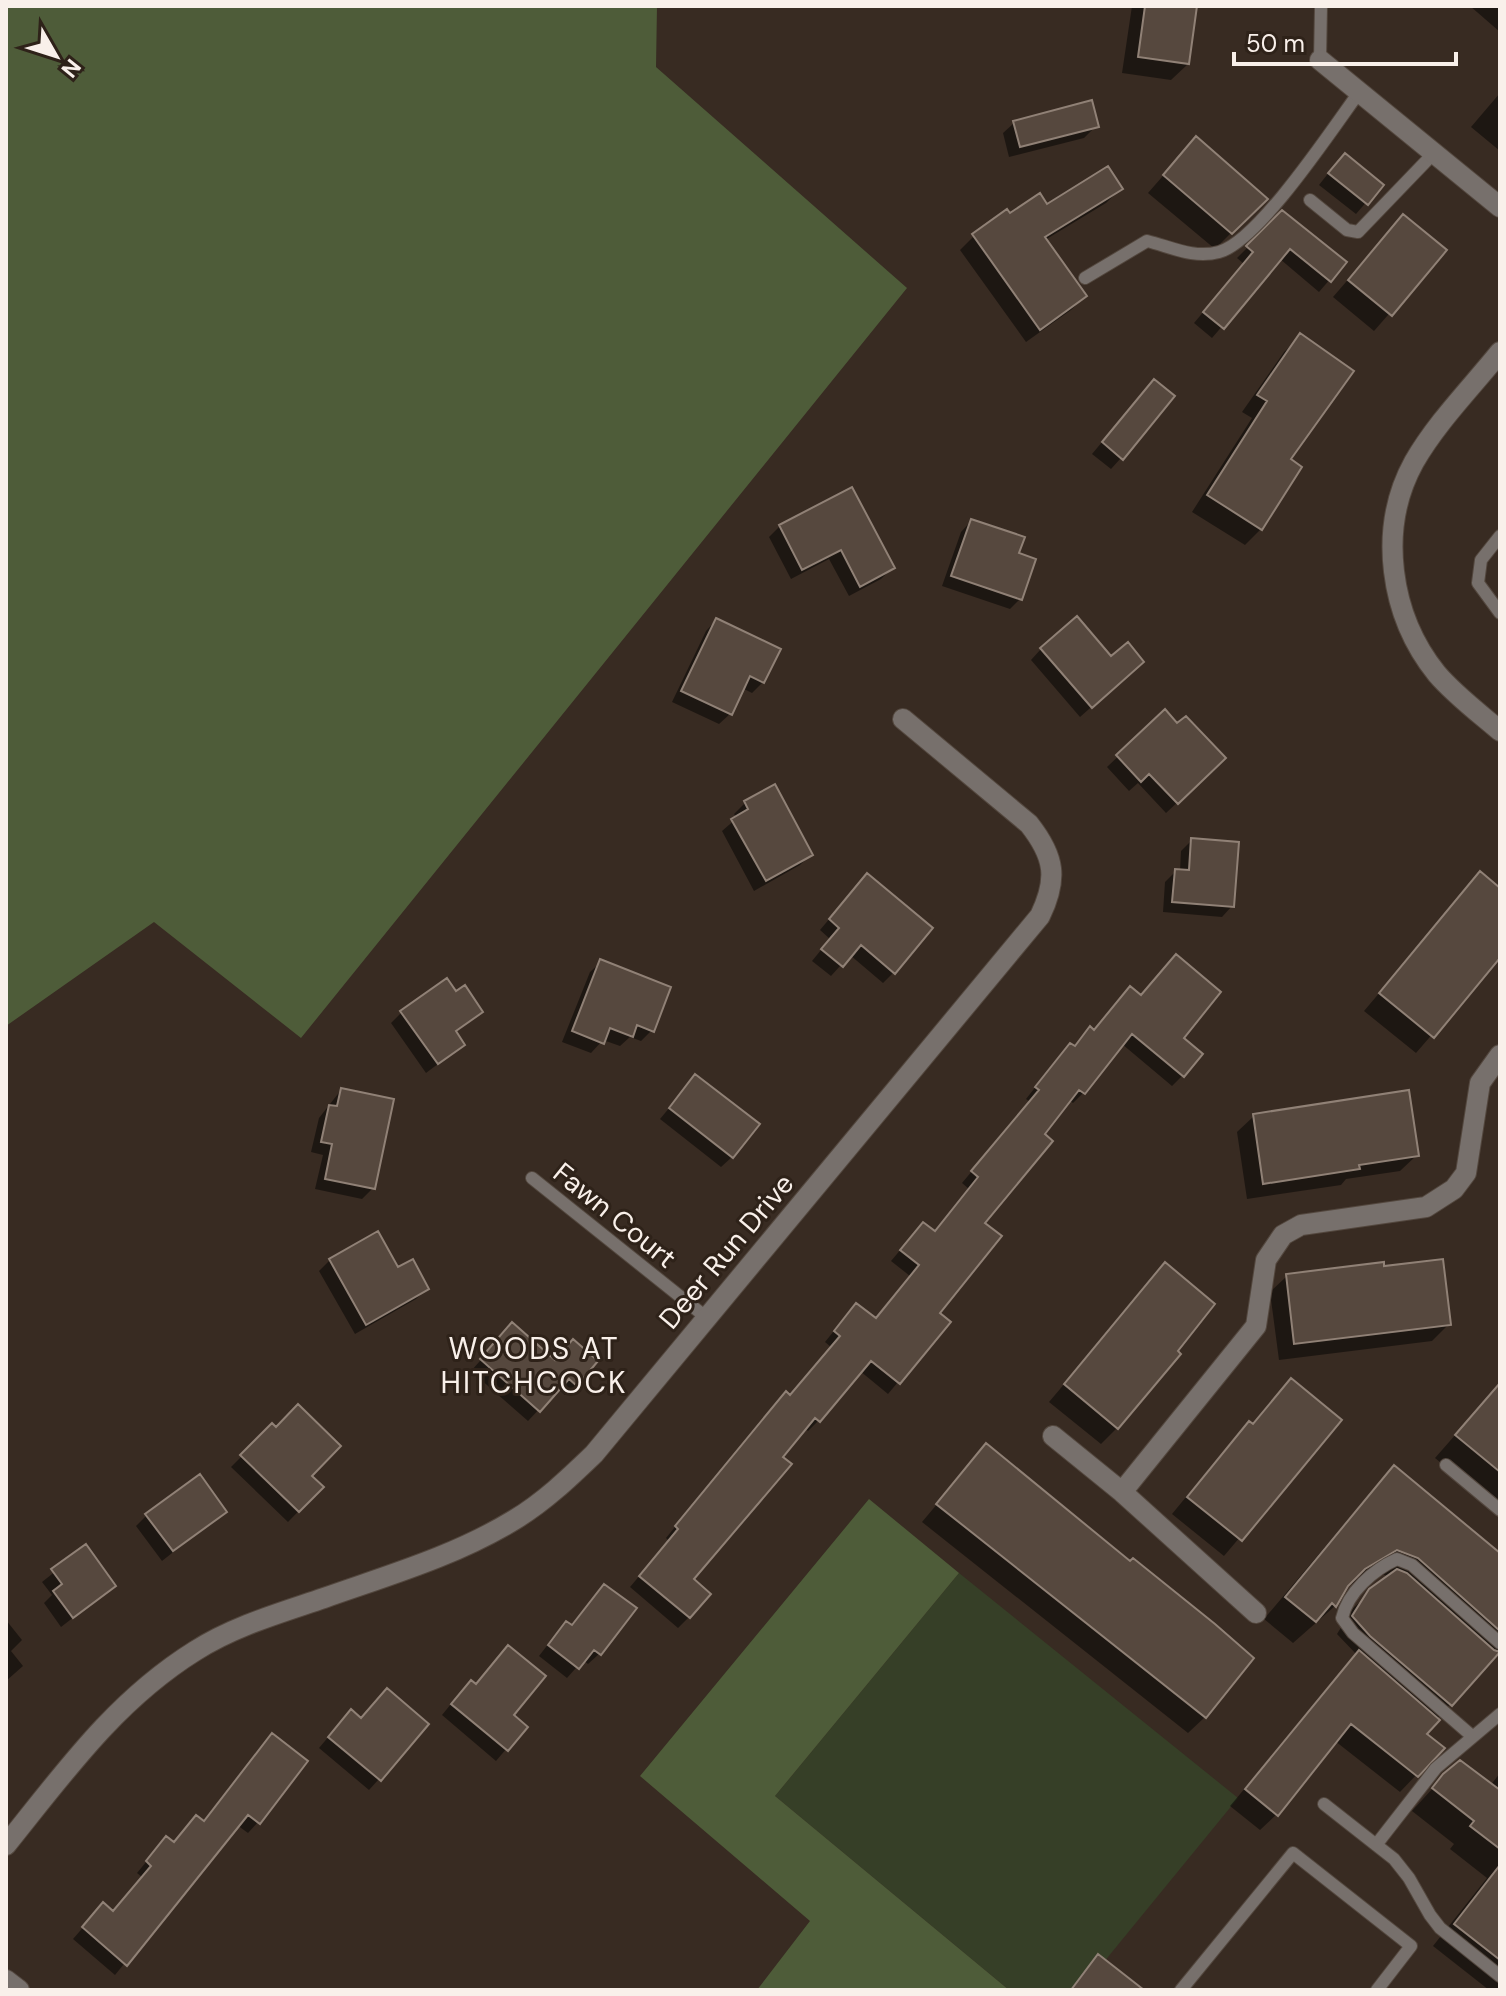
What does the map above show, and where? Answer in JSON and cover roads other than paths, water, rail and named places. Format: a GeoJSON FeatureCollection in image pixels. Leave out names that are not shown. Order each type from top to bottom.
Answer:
{"type":"FeatureCollection","features":[{"type":"Feature","properties":{"kind":"street"},"geometry":{"type":"LineString","coordinates":[[1320,60],[1500,207]]}},
{"type":"Feature","properties":{"kind":"street"},"geometry":{"type":"LineString","coordinates":[[1500,352],[1426,443],[1412,465],[1397,509],[1392,554],[1398,600],[1422,653],[1452,689],[1500,731]]}},
{"type":"Feature","properties":{"kind":"street","name":"Deer Run Drive"},"geometry":{"type":"LineString","coordinates":[[6,1845],[125,1703],[153,1679],[197,1649],[239,1628],[442,1557],[517,1518],[549,1495],[594,1454],[1040,916],[1049,898],[1053,877],[1051,860],[1042,840],[1029,824],[903,719]]}},
{"type":"Feature","properties":{"kind":"street"},"geometry":{"type":"LineString","coordinates":[[1122,1492],[1256,1326],[1266,1260],[1283,1235],[1301,1225],[1426,1207],[1454,1189],[1466,1173],[1480,1083],[1500,1055]]}},
{"type":"Feature","properties":{"kind":"street"},"geometry":{"type":"LineString","coordinates":[[1053,1436],[1122,1492],[1256,1613]]}},
{"type":"Feature","properties":{"kind":"street"},"geometry":{"type":"LineString","coordinates":[[6,1980],[19,1990]]}},
{"type":"Feature","properties":{"kind":"lane"},"geometry":{"type":"LineString","coordinates":[[1320,60],[1321,6]]}},
{"type":"Feature","properties":{"kind":"lane"},"geometry":{"type":"LineString","coordinates":[[1085,278],[1147,241],[1192,255],[1232,248],[1253,232],[1360,91]]}},
{"type":"Feature","properties":{"kind":"lane"},"geometry":{"type":"LineString","coordinates":[[1310,200],[1347,230],[1358,232],[1434,153]]}},
{"type":"Feature","properties":{"kind":"lane"},"geometry":{"type":"LineString","coordinates":[[1500,536],[1481,560],[1478,583],[1500,613]]}},
{"type":"Feature","properties":{"kind":"lane","name":"Fawn Court"},"geometry":{"type":"LineString","coordinates":[[532,1178],[707,1318]]}},
{"type":"Feature","properties":{"kind":"lane"},"geometry":{"type":"LineString","coordinates":[[1446,1465],[1500,1510]]}},
{"type":"Feature","properties":{"kind":"lane"},"geometry":{"type":"LineString","coordinates":[[1472,1736],[1353,1633],[1342,1618],[1346,1603],[1382,1566],[1397,1559],[1412,1565],[1500,1643]]}},
{"type":"Feature","properties":{"kind":"lane"},"geometry":{"type":"LineString","coordinates":[[1376,1845],[1436,1768],[1500,1714]]}},
{"type":"Feature","properties":{"kind":"lane"},"geometry":{"type":"LineString","coordinates":[[1324,1804],[1394,1859],[1440,1928],[1500,1976]]}},
{"type":"Feature","properties":{"kind":"lane"},"geometry":{"type":"LineString","coordinates":[[1181,1990],[1293,1853],[1411,1946],[1377,1990]]}},
{"type":"Feature","properties":{"kind":"district","name":"WOODS AT HITCHCOCK"},"geometry":{"type":"Point","coordinates":[534,1366]}}]}
